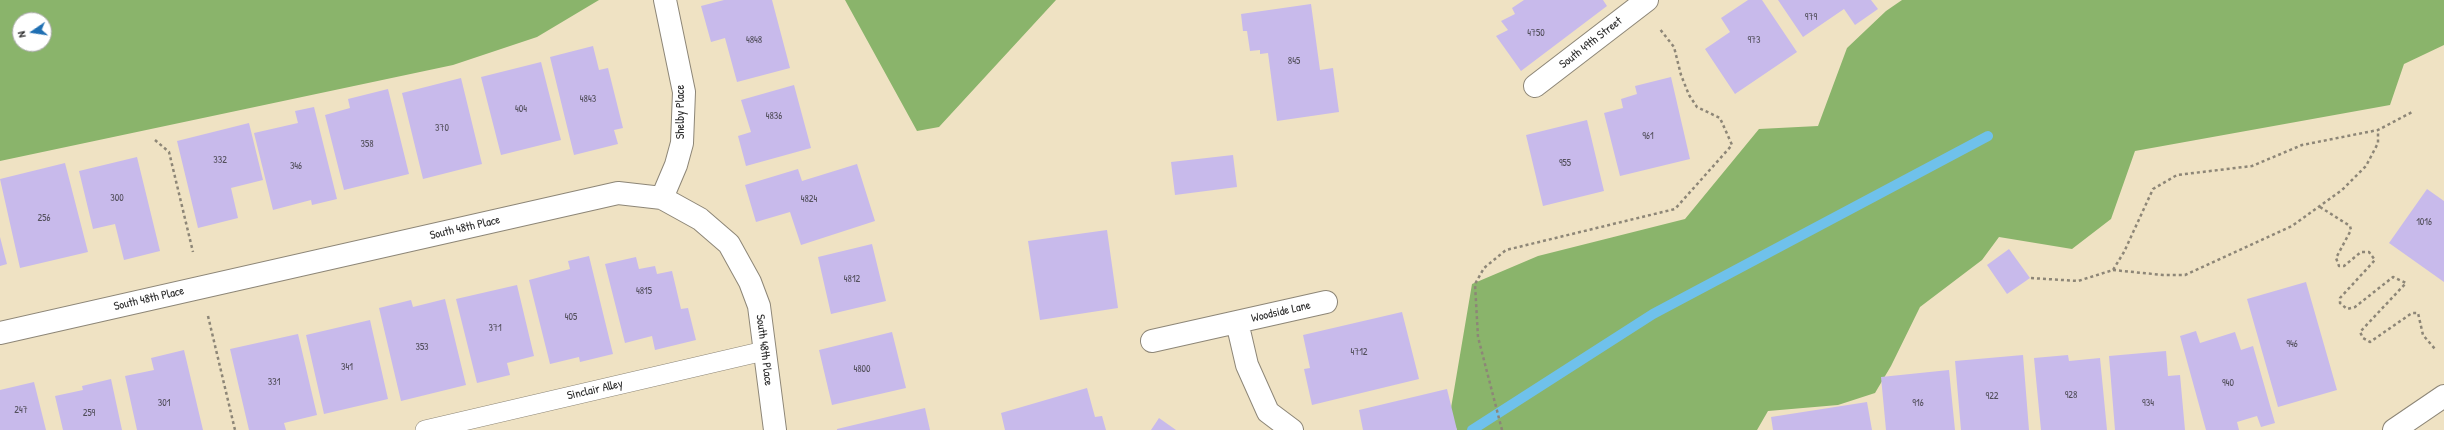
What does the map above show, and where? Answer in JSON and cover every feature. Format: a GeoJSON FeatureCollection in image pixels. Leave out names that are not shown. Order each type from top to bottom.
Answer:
{"type":"FeatureCollection","features":[{"type":"Feature","properties":{"kind":"street","name":"Shelby Place"},"geometry":{"type":"LineString","coordinates":[[662,198],[676,165],[682,142],[684,92],[665,0]]}},
{"type":"Feature","properties":{"kind":"street","name":"South 49th Street"},"geometry":{"type":"LineString","coordinates":[[1535,86],[1647,0]]}},
{"type":"Feature","properties":{"kind":"street","name":"South 48th Place"},"geometry":{"type":"LineString","coordinates":[[0,333],[618,193],[662,198],[700,219],[728,244],[750,282],[758,306],[775,430]]}},
{"type":"Feature","properties":{"kind":"street","name":"Woodside Lane"},"geometry":{"type":"LineString","coordinates":[[1152,342],[1326,302]]}},
{"type":"Feature","properties":{"kind":"street","name":"Woodside Lane"},"geometry":{"type":"LineString","coordinates":[[1237,322],[1247,365],[1268,412],[1292,430]]}},
{"type":"Feature","properties":{"kind":"street"},"geometry":{"type":"LineString","coordinates":[[2394,430],[2444,396]]}},
{"type":"Feature","properties":{"kind":"lane","name":"Sinclair Alley"},"geometry":{"type":"LineString","coordinates":[[425,430],[764,351]]}},
{"type":"Feature","properties":{"kind":"path"},"geometry":{"type":"LineString","coordinates":[[1502,430],[1478,336],[1475,284],[1484,268],[1506,250],[1675,209],[1732,145],[1720,118],[1697,107],[1689,95],[1681,75],[1674,47],[1659,28]]}},
{"type":"Feature","properties":{"kind":"path"},"geometry":{"type":"LineString","coordinates":[[2114,270],[2124,252],[2153,189],[2176,175],[2252,166],[2302,145],[2378,130],[2414,112]]}},
{"type":"Feature","properties":{"kind":"path"},"geometry":{"type":"LineString","coordinates":[[2031,278],[2078,281],[2114,270],[2163,275],[2184,275],[2292,226],[2320,207],[2342,190],[2366,166],[2378,143],[2378,130]]}},
{"type":"Feature","properties":{"kind":"path"},"geometry":{"type":"LineString","coordinates":[[155,140],[169,152],[193,252]]}},
{"type":"Feature","properties":{"kind":"path"},"geometry":{"type":"LineString","coordinates":[[2320,207],[2350,226],[2351,230],[2336,258],[2339,266],[2344,266],[2361,252],[2369,252],[2375,260],[2340,298],[2340,303],[2347,309],[2355,307],[2393,277],[2406,283],[2360,332],[2363,338],[2370,342],[2412,313],[2418,313],[2423,335],[2435,349]]}},
{"type":"Feature","properties":{"kind":"path"},"geometry":{"type":"LineString","coordinates":[[208,316],[235,430]]}},
{"type":"Feature","properties":{"kind":"green space"},"geometry":{"type":"Polygon","coordinates":[[[0,0],[599,0],[537,37],[453,65],[0,161],[0,0]]]}},
{"type":"Feature","properties":{"kind":"green space"},"geometry":{"type":"Polygon","coordinates":[[[845,0],[1056,0],[939,127],[917,131],[845,0]]]}},
{"type":"Feature","properties":{"kind":"green space"},"geometry":{"type":"Polygon","coordinates":[[[1902,0],[2444,0],[2444,45],[2404,64],[2390,105],[2135,151],[2111,219],[2072,249],[1999,237],[1982,260],[1920,307],[1891,366],[1875,393],[1838,405],[1768,411],[1757,430],[1457,430],[1450,414],[1472,284],[1538,256],[1685,219],[1759,129],[1818,126],[1847,48],[1886,11],[1902,0]]]}},
{"type":"Feature","properties":{"kind":"building"},"geometry":{"type":"Polygon","coordinates":[[[724,0],[772,0],[790,68],[737,82],[725,38],[711,42],[701,6],[724,0]]]}},
{"type":"Feature","properties":{"kind":"building"},"geometry":{"type":"Polygon","coordinates":[[[1524,0],[1603,0],[1607,6],[1521,71],[1496,36],[1508,30],[1501,21],[1515,14],[1512,8],[1524,0]]]}},
{"type":"Feature","properties":{"kind":"building"},"geometry":{"type":"Polygon","coordinates":[[[1748,0],[1762,0],[1797,52],[1735,94],[1705,49],[1730,32],[1721,18],[1748,0]]]}},
{"type":"Feature","properties":{"kind":"building"},"geometry":{"type":"Polygon","coordinates":[[[1778,0],[1871,0],[1878,9],[1855,25],[1844,9],[1803,37],[1778,0]]]}},
{"type":"Feature","properties":{"kind":"building"},"geometry":{"type":"Polygon","coordinates":[[[1311,4],[1320,70],[1333,68],[1339,112],[1277,121],[1268,53],[1260,54],[1260,50],[1250,51],[1247,31],[1243,31],[1241,14],[1311,4]]]}},
{"type":"Feature","properties":{"kind":"building"},"geometry":{"type":"Polygon","coordinates":[[[593,46],[599,70],[608,68],[623,128],[614,130],[618,144],[574,155],[550,57],[593,46]]]}},
{"type":"Feature","properties":{"kind":"building"},"geometry":{"type":"Polygon","coordinates":[[[541,62],[561,140],[501,155],[481,77],[541,62]]]}},
{"type":"Feature","properties":{"kind":"building"},"geometry":{"type":"Polygon","coordinates":[[[1671,77],[1690,159],[1620,176],[1604,113],[1623,108],[1621,99],[1637,94],[1635,86],[1671,77]]]}},
{"type":"Feature","properties":{"kind":"building"},"geometry":{"type":"Polygon","coordinates":[[[461,78],[482,164],[423,179],[402,93],[461,78]]]}},
{"type":"Feature","properties":{"kind":"building"},"geometry":{"type":"Polygon","coordinates":[[[794,85],[811,148],[746,166],[738,136],[751,132],[741,100],[794,85]]]}},
{"type":"Feature","properties":{"kind":"building"},"geometry":{"type":"Polygon","coordinates":[[[388,89],[409,174],[344,190],[325,115],[350,108],[348,99],[388,89]]]}},
{"type":"Feature","properties":{"kind":"building"},"geometry":{"type":"Polygon","coordinates":[[[314,107],[337,199],[312,205],[311,200],[273,210],[254,133],[298,123],[295,111],[314,107]]]}},
{"type":"Feature","properties":{"kind":"building"},"geometry":{"type":"Polygon","coordinates":[[[1587,120],[1604,191],[1543,206],[1526,135],[1587,120]]]}},
{"type":"Feature","properties":{"kind":"building"},"geometry":{"type":"Polygon","coordinates":[[[249,123],[263,180],[231,188],[238,218],[198,228],[177,141],[249,123]]]}},
{"type":"Feature","properties":{"kind":"building"},"geometry":{"type":"Polygon","coordinates":[[[1233,155],[1237,187],[1175,195],[1171,162],[1233,155]]]}},
{"type":"Feature","properties":{"kind":"building"},"geometry":{"type":"Polygon","coordinates":[[[137,157],[160,251],[124,260],[115,224],[93,229],[79,171],[137,157]]]}},
{"type":"Feature","properties":{"kind":"building"},"geometry":{"type":"Polygon","coordinates":[[[65,163],[88,252],[20,268],[0,179],[65,163]]]}},
{"type":"Feature","properties":{"kind":"building"},"geometry":{"type":"Polygon","coordinates":[[[857,164],[875,221],[801,245],[790,212],[756,222],[745,185],[798,169],[802,181],[857,164]]]}},
{"type":"Feature","properties":{"kind":"building"},"geometry":{"type":"Polygon","coordinates":[[[2427,189],[2444,201],[2444,282],[2389,243],[2427,189]]]}},
{"type":"Feature","properties":{"kind":"building"},"geometry":{"type":"Polygon","coordinates":[[[1107,230],[1118,308],[1040,320],[1028,241],[1107,230]]]}},
{"type":"Feature","properties":{"kind":"building"},"geometry":{"type":"Polygon","coordinates":[[[0,237],[7,264],[0,266],[0,237]]]}},
{"type":"Feature","properties":{"kind":"building"},"geometry":{"type":"Polygon","coordinates":[[[872,244],[886,301],[831,314],[818,257],[872,244]]]}},
{"type":"Feature","properties":{"kind":"building"},"geometry":{"type":"Polygon","coordinates":[[[2009,249],[2030,278],[2007,294],[1987,265],[2009,249]]]}},
{"type":"Feature","properties":{"kind":"building"},"geometry":{"type":"Polygon","coordinates":[[[589,256],[613,354],[580,362],[579,357],[550,364],[529,280],[570,269],[568,261],[589,256]]]}},
{"type":"Feature","properties":{"kind":"building"},"geometry":{"type":"Polygon","coordinates":[[[636,257],[639,269],[655,266],[657,274],[672,271],[681,309],[688,308],[696,340],[655,350],[652,336],[625,343],[605,264],[636,257]]]}},
{"type":"Feature","properties":{"kind":"building"},"geometry":{"type":"Polygon","coordinates":[[[2306,282],[2337,390],[2278,407],[2247,299],[2306,282]]]}},
{"type":"Feature","properties":{"kind":"building"},"geometry":{"type":"Polygon","coordinates":[[[517,285],[534,356],[507,363],[510,375],[477,383],[456,299],[517,285]]]}},
{"type":"Feature","properties":{"kind":"building"},"geometry":{"type":"Polygon","coordinates":[[[445,299],[466,385],[401,401],[379,308],[411,300],[413,307],[445,299]]]}},
{"type":"Feature","properties":{"kind":"building"},"geometry":{"type":"Polygon","coordinates":[[[1402,312],[1419,379],[1312,405],[1304,369],[1310,368],[1303,335],[1402,312]]]}},
{"type":"Feature","properties":{"kind":"building"},"geometry":{"type":"Polygon","coordinates":[[[370,320],[388,399],[324,414],[306,335],[370,320]]]}},
{"type":"Feature","properties":{"kind":"building"},"geometry":{"type":"Polygon","coordinates":[[[2196,331],[2200,343],[2235,332],[2241,350],[2253,346],[2275,423],[2261,427],[2257,416],[2237,422],[2239,430],[2206,430],[2180,336],[2196,331]]]}},
{"type":"Feature","properties":{"kind":"building"},"geometry":{"type":"Polygon","coordinates":[[[892,332],[906,388],[832,405],[819,350],[892,332]]]}},
{"type":"Feature","properties":{"kind":"building"},"geometry":{"type":"Polygon","coordinates":[[[298,334],[317,415],[284,423],[286,430],[249,430],[230,349],[298,334]]]}},
{"type":"Feature","properties":{"kind":"building"},"geometry":{"type":"Polygon","coordinates":[[[184,350],[203,430],[137,430],[125,376],[154,370],[151,358],[184,350]]]}},
{"type":"Feature","properties":{"kind":"building"},"geometry":{"type":"Polygon","coordinates":[[[2166,351],[2168,376],[2180,375],[2185,430],[2115,430],[2109,356],[2166,351]]]}},
{"type":"Feature","properties":{"kind":"building"},"geometry":{"type":"Polygon","coordinates":[[[2023,355],[2029,430],[1961,430],[1955,361],[2023,355]]]}},
{"type":"Feature","properties":{"kind":"building"},"geometry":{"type":"Polygon","coordinates":[[[2068,355],[2069,361],[2100,358],[2107,430],[2041,430],[2034,358],[2068,355]]]}},
{"type":"Feature","properties":{"kind":"building"},"geometry":{"type":"Polygon","coordinates":[[[1949,370],[1955,430],[1886,430],[1881,377],[1949,370]]]}},
{"type":"Feature","properties":{"kind":"building"},"geometry":{"type":"Polygon","coordinates":[[[111,379],[122,430],[63,430],[55,396],[83,390],[82,386],[111,379]]]}},
{"type":"Feature","properties":{"kind":"building"},"geometry":{"type":"Polygon","coordinates":[[[34,382],[46,430],[0,430],[0,390],[34,382]]]}},
{"type":"Feature","properties":{"kind":"building"},"geometry":{"type":"Polygon","coordinates":[[[1087,388],[1095,417],[1102,416],[1106,430],[1005,430],[1001,413],[1087,388]]]}},
{"type":"Feature","properties":{"kind":"building"},"geometry":{"type":"Polygon","coordinates":[[[1447,389],[1457,430],[1363,430],[1359,410],[1447,389]]]}},
{"type":"Feature","properties":{"kind":"building"},"geometry":{"type":"Polygon","coordinates":[[[1867,402],[1872,430],[1773,430],[1771,417],[1867,402]]]}},
{"type":"Feature","properties":{"kind":"building"},"geometry":{"type":"Polygon","coordinates":[[[925,408],[930,430],[837,430],[837,429],[925,408]]]}},
{"type":"Feature","properties":{"kind":"building"},"geometry":{"type":"Polygon","coordinates":[[[1159,418],[1176,430],[1151,430],[1159,418]]]}},
{"type":"Feature","properties":{"kind":"waterway"},"geometry":{"type":"LineString","coordinates":[[1472,430],[1653,314],[1988,136]]}}]}
